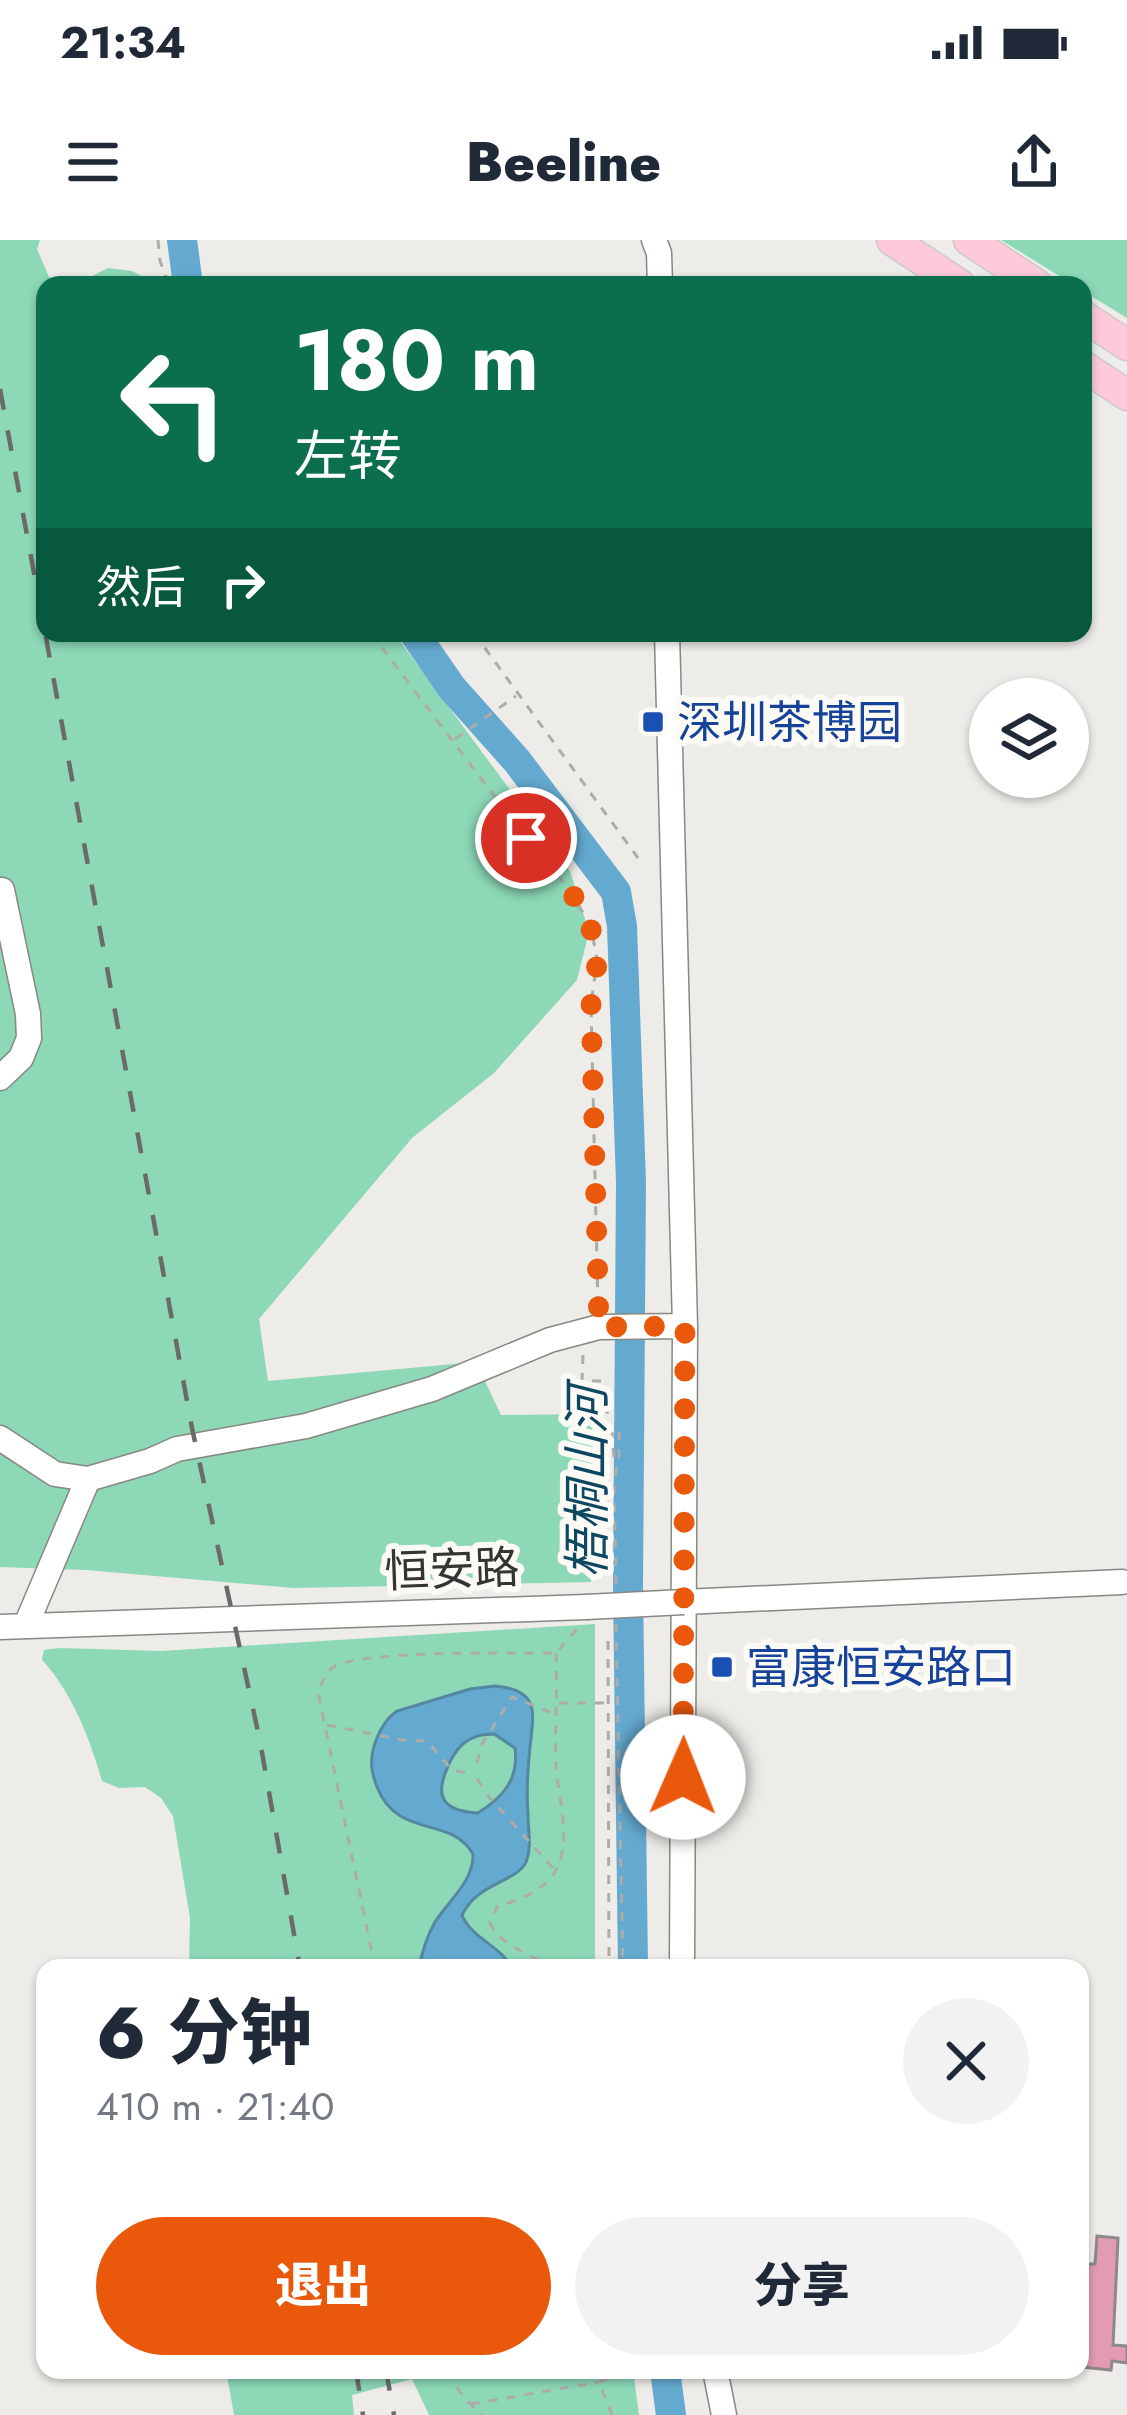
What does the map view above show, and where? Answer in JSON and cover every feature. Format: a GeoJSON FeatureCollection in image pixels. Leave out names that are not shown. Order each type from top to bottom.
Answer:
{"type":"FeatureCollection","features":[{"type":"Feature","properties":{"kind":"main road"},"geometry":{"type":"LineString","coordinates":[[892,240],[946,276]]}},
{"type":"Feature","properties":{"kind":"main road"},"geometry":{"type":"LineString","coordinates":[[969,240],[1023,276]]}},
{"type":"Feature","properties":{"kind":"main road"},"geometry":{"type":"LineString","coordinates":[[1092,322],[1127,345]]}},
{"type":"Feature","properties":{"kind":"main road"},"geometry":{"type":"LineString","coordinates":[[1092,372],[1127,395]]}},
{"type":"Feature","properties":{"kind":"street"},"geometry":{"type":"LineString","coordinates":[[658,244],[660,276]]}},
{"type":"Feature","properties":{"kind":"street"},"geometry":{"type":"LineString","coordinates":[[667,642],[685,1602],[682,1959]]}},
{"type":"Feature","properties":{"kind":"street"},"geometry":{"type":"LineString","coordinates":[[0,1078],[22,1058],[29,1038],[2,890]]}},
{"type":"Feature","properties":{"kind":"street"},"geometry":{"type":"LineString","coordinates":[[0,1438],[55,1474],[88,1479],[177,1449],[306,1426],[411,1395],[550,1340],[604,1327],[678,1327]]}},
{"type":"Feature","properties":{"kind":"street"},"geometry":{"type":"LineString","coordinates":[[26,1624],[88,1479]]}},
{"type":"Feature","properties":{"kind":"street","name":"恒安路"},"geometry":{"type":"LineString","coordinates":[[0,1627],[1125,1582]]}},
{"type":"Feature","properties":{"kind":"street"},"geometry":{"type":"LineString","coordinates":[[718,2379],[724,2415]]}},
{"type":"Feature","properties":{"kind":"path"},"geometry":{"type":"LineString","coordinates":[[158,240],[166,276]]}},
{"type":"Feature","properties":{"kind":"path"},"geometry":{"type":"LineString","coordinates":[[378,642],[566,885],[591,926],[597,960],[591,1005],[604,1327]]}},
{"type":"Feature","properties":{"kind":"path"},"geometry":{"type":"LineString","coordinates":[[480,642],[638,858]]}},
{"type":"Feature","properties":{"kind":"path"},"geometry":{"type":"LineString","coordinates":[[453,741],[518,695]]}},
{"type":"Feature","properties":{"kind":"path"},"geometry":{"type":"LineString","coordinates":[[583,1348],[582,1381],[604,1381],[607,1396],[608,1534]]}},
{"type":"Feature","properties":{"kind":"path"},"geometry":{"type":"LineString","coordinates":[[616,1603],[614,1482],[619,1424]]}},
{"type":"Feature","properties":{"kind":"path"},"geometry":{"type":"LineString","coordinates":[[607,1433],[611,1433],[614,1456],[619,1456]]}},
{"type":"Feature","properties":{"kind":"path"},"geometry":{"type":"LineString","coordinates":[[536,1959],[498,1936],[490,1923],[497,1907],[538,1889],[556,1871],[563,1829],[556,1763],[556,1653],[586,1619],[586,1606]]}},
{"type":"Feature","properties":{"kind":"path"},"geometry":{"type":"LineString","coordinates":[[616,1626],[623,1959]]}},
{"type":"Feature","properties":{"kind":"path"},"geometry":{"type":"LineString","coordinates":[[608,1642],[608,1959]]}},
{"type":"Feature","properties":{"kind":"path"},"geometry":{"type":"LineString","coordinates":[[373,1959],[325,1725],[319,1691],[323,1679],[337,1664],[397,1655],[556,1653]]}},
{"type":"Feature","properties":{"kind":"path"},"geometry":{"type":"LineString","coordinates":[[609,1676],[615,1673]]}},
{"type":"Feature","properties":{"kind":"path"},"geometry":{"type":"LineString","coordinates":[[477,1762],[482,1744],[512,1697],[557,1715]]}},
{"type":"Feature","properties":{"kind":"path"},"geometry":{"type":"LineString","coordinates":[[557,1703],[609,1703]]}},
{"type":"Feature","properties":{"kind":"path"},"geometry":{"type":"LineString","coordinates":[[325,1725],[428,1741],[452,1770],[467,1773]]}},
{"type":"Feature","properties":{"kind":"path"},"geometry":{"type":"LineString","coordinates":[[477,1779],[556,1871]]}},
{"type":"Feature","properties":{"kind":"path"},"geometry":{"type":"LineString","coordinates":[[453,2379],[482,2415]]}},
{"type":"Feature","properties":{"kind":"path"},"geometry":{"type":"LineString","coordinates":[[471,2404],[607,2379]]}},
{"type":"Feature","properties":{"kind":"path"},"geometry":{"type":"LineString","coordinates":[[599,2382],[612,2415]]}},
{"type":"Feature","properties":{"kind":"green space"},"geometry":{"type":"Polygon","coordinates":[[[0,240],[40,240],[37,249],[49,276],[36,276],[36,642],[401,642],[570,871],[589,932],[577,980],[494,1073],[412,1138],[259,1319],[268,1381],[476,1362],[501,1415],[592,1414],[591,1582],[293,1588],[0,1567],[0,240]]]}},
{"type":"Feature","properties":{"kind":"green space"},"geometry":{"type":"Polygon","coordinates":[[[1001,240],[1127,240],[1127,318],[1092,297],[1092,276],[1059,276],[1001,240]]]}},
{"type":"Feature","properties":{"kind":"green space"},"geometry":{"type":"Polygon","coordinates":[[[108,268],[142,276],[92,276],[108,268]]]}},
{"type":"Feature","properties":{"kind":"green space"},"geometry":{"type":"Polygon","coordinates":[[[595,1624],[595,1959],[189,1959],[190,1918],[173,1816],[161,1798],[145,1787],[119,1788],[102,1781],[79,1717],[42,1660],[44,1650],[60,1648],[161,1651],[595,1624]]]}},
{"type":"Feature","properties":{"kind":"green space"},"geometry":{"type":"Polygon","coordinates":[[[228,2379],[412,2379],[352,2395],[354,2415],[234,2415],[228,2379]]]}},
{"type":"Feature","properties":{"kind":"green space"},"geometry":{"type":"Polygon","coordinates":[[[412,2379],[634,2379],[639,2415],[429,2415],[412,2379]]]}},
{"type":"Feature","properties":{"kind":"water"},"geometry":{"type":"Polygon","coordinates":[[[495,1686],[526,1697],[532,1709],[526,1862],[477,1896],[462,1915],[505,1959],[421,1959],[432,1927],[465,1882],[473,1854],[452,1835],[398,1814],[377,1787],[373,1750],[382,1728],[397,1711],[495,1686]],[[494,1734],[467,1741],[444,1775],[444,1800],[456,1809],[478,1813],[502,1794],[516,1759],[515,1748],[494,1734]]]}},
{"type":"Feature","properties":{"kind":"building"},"geometry":{"type":"Polygon","coordinates":[[[1097,2236],[1118,2238],[1113,2345],[1127,2346],[1127,2363],[1112,2361],[1111,2370],[1089,2368],[1089,2264],[1095,2264],[1097,2236]]]}},
{"type":"Feature","properties":{"kind":"waterway","name":"梧桐山河"},"geometry":{"type":"LineString","coordinates":[[182,240],[187,276]]}},
{"type":"Feature","properties":{"kind":"waterway","name":"梧桐山河"},"geometry":{"type":"LineString","coordinates":[[420,642],[616,892],[622,926],[631,1182],[628,1586],[633,1959]]}},
{"type":"Feature","properties":{"kind":"waterway","name":"梧桐山河"},"geometry":{"type":"LineString","coordinates":[[666,2379],[671,2415]]}},
{"type":"Feature","properties":{"kind":"railway"},"geometry":{"type":"LineString","coordinates":[[0,389],[36,584]]}},
{"type":"Feature","properties":{"kind":"railway"},"geometry":{"type":"LineString","coordinates":[[47,642],[192,1428],[260,1741],[298,1959]]}},
{"type":"Feature","properties":{"kind":"railway"},"geometry":{"type":"LineString","coordinates":[[357,2379],[363,2415]]}},
{"type":"Feature","properties":{"kind":"railway"},"geometry":{"type":"LineString","coordinates":[[388,2379],[394,2415]]}},
{"type":"Feature","properties":{"kind":"place","name":"深圳茶博园"},"geometry":{"type":"Point","coordinates":[653,722]}},
{"type":"Feature","properties":{"kind":"place","name":"富康恒安路口"},"geometry":{"type":"Point","coordinates":[722,1667]}},
{"type":"Feature","properties":{"kind":"route"},"geometry":{"type":"LineString","coordinates":[[526,838],[566,885],[591,926],[597,960],[591,1005],[599,1327],[685,1326],[683,1777]]}}]}
